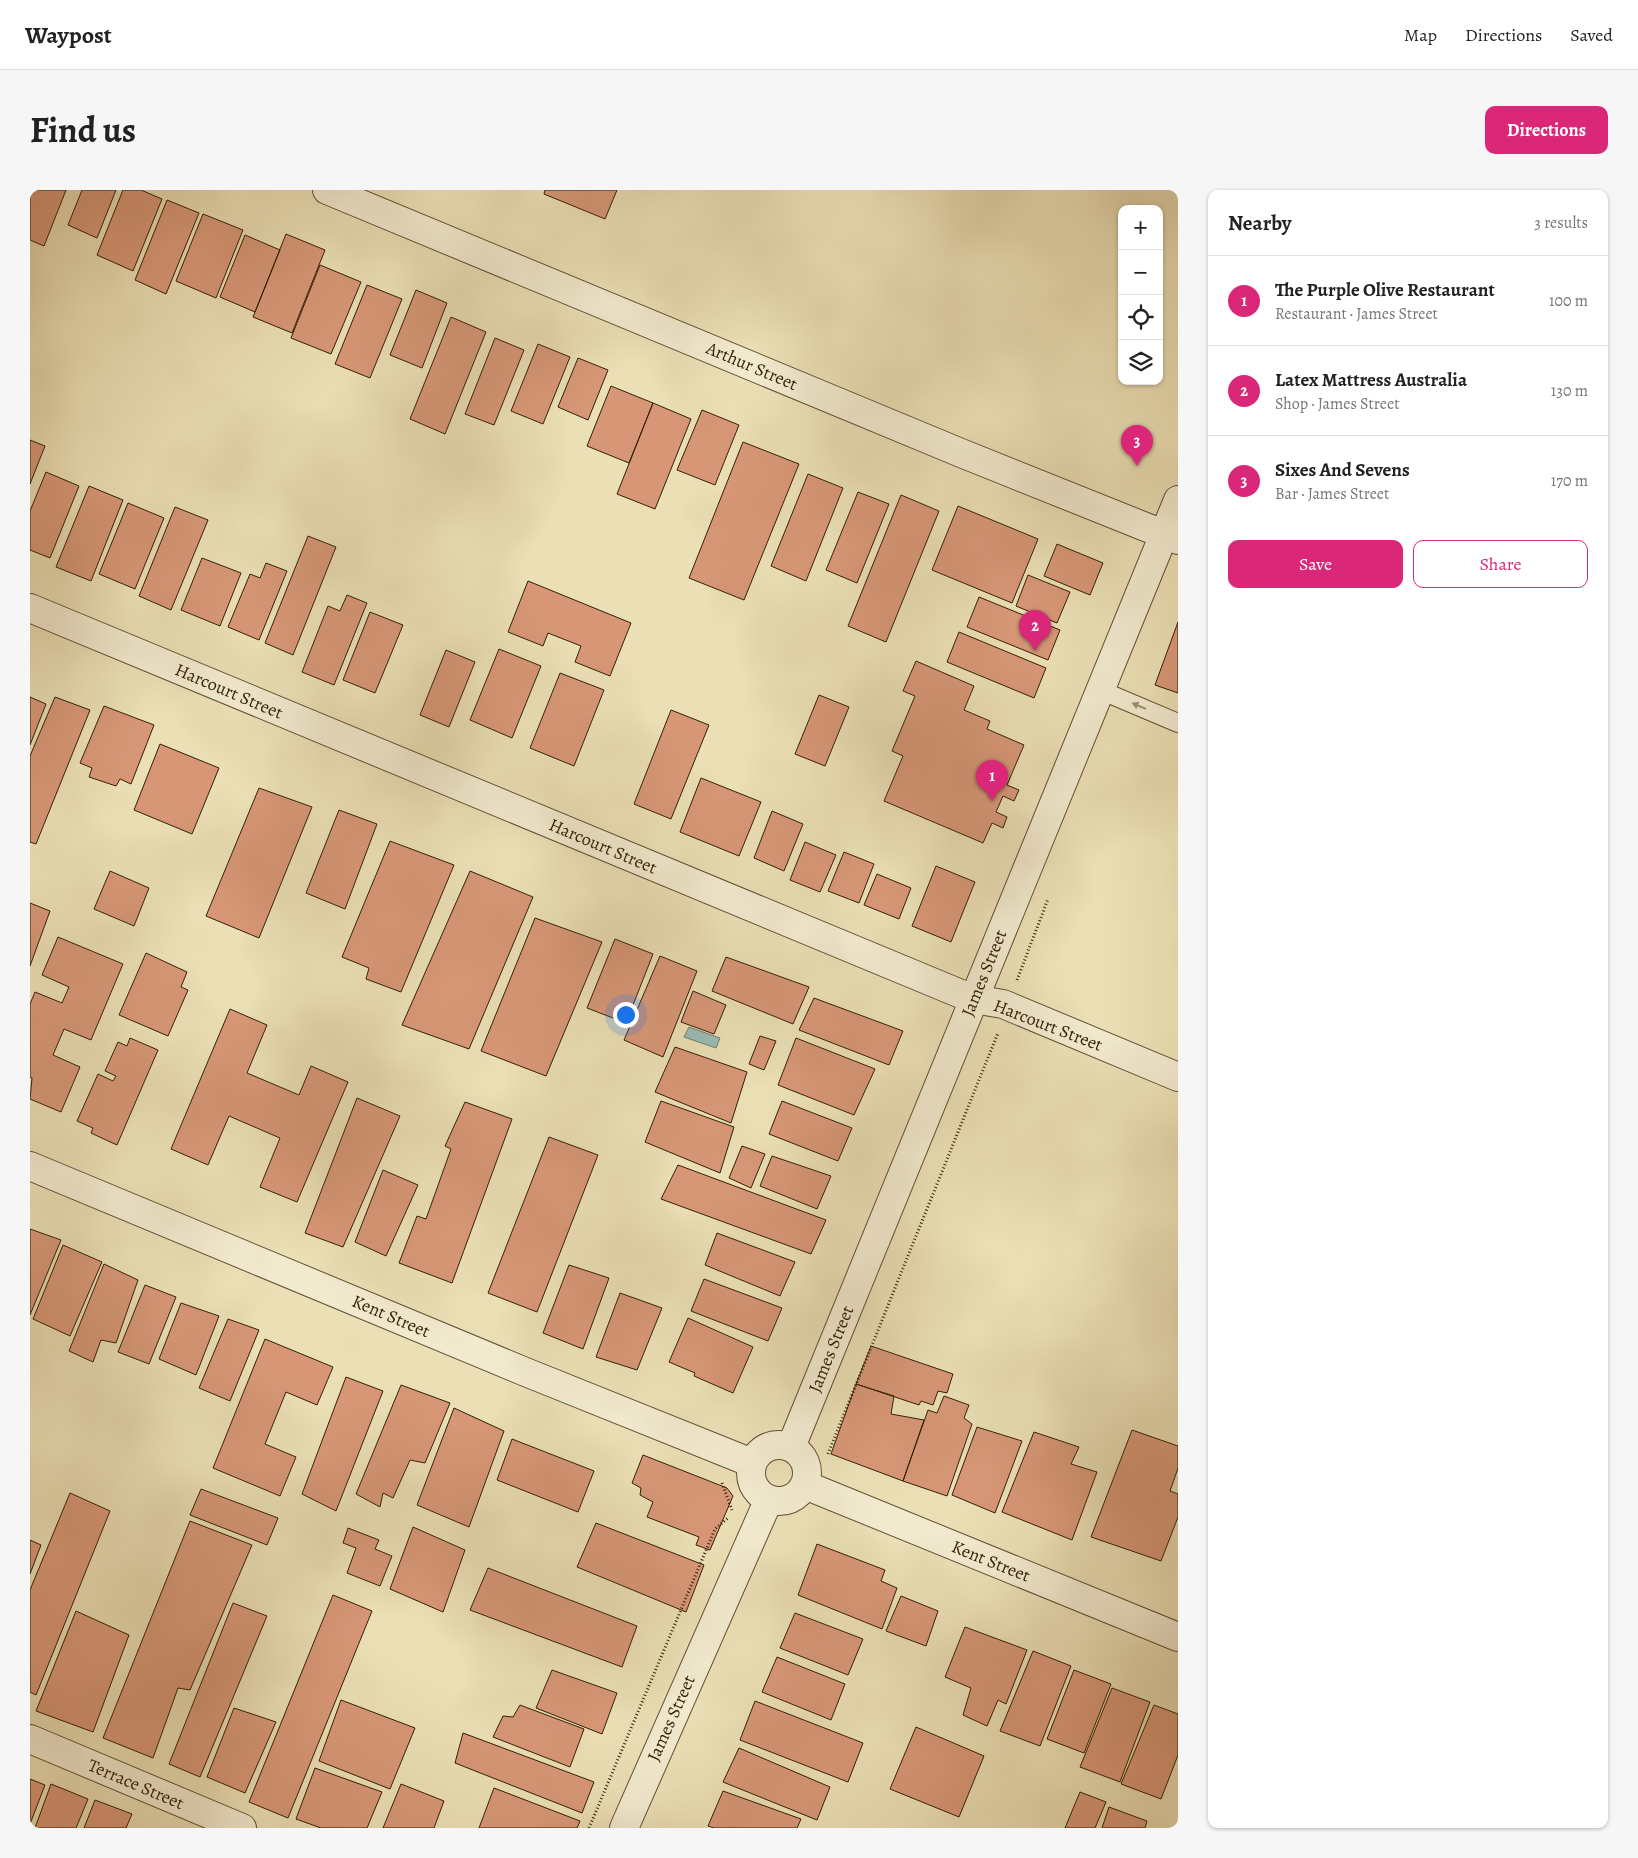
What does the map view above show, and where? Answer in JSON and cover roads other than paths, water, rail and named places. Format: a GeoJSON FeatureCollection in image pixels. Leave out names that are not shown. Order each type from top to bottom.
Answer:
{"type":"FeatureCollection","features":[{"type":"Feature","properties":{"kind":"street","name":"Arthur Street"},"geometry":{"type":"LineString","coordinates":[[327,190],[952,449],[1171,537]]}},
{"type":"Feature","properties":{"kind":"street","name":"James Street"},"geometry":{"type":"LineString","coordinates":[[791,1447],[1100,690],[1171,537],[1178,500]]}},
{"type":"Feature","properties":{"kind":"street","name":"Harcourt Street"},"geometry":{"type":"LineString","coordinates":[[30,608],[973,999],[1002,1004],[1178,1077]]}},
{"type":"Feature","properties":{"kind":"street","name":"Kent Street"},"geometry":{"type":"LineString","coordinates":[[30,1166],[513,1367],[752,1463]]}},
{"type":"Feature","properties":{"kind":"street"},"geometry":{"type":"LineString","coordinates":[[773,1445],[791,1447],[800,1454],[806,1463],[805,1485],[799,1493],[790,1499],[769,1500],[760,1494],[753,1485],[752,1463],[757,1455],[773,1445]]}},
{"type":"Feature","properties":{"kind":"street","name":"Kent Street"},"geometry":{"type":"LineString","coordinates":[[805,1485],[1178,1637]]}},
{"type":"Feature","properties":{"kind":"street","name":"James Street"},"geometry":{"type":"LineString","coordinates":[[624,1828],[769,1500]]}},
{"type":"Feature","properties":{"kind":"street","name":"Terrace Street"},"geometry":{"type":"LineString","coordinates":[[30,1739],[242,1828]]}},
{"type":"Feature","properties":{"kind":"lane"},"geometry":{"type":"LineString","coordinates":[[1100,690],[1178,722]]}},
{"type":"Feature","properties":{"kind":"water"},"geometry":{"type":"Polygon","coordinates":[[[689,1027],[720,1038],[716,1048],[684,1037],[689,1027]]]}},
{"type":"Feature","properties":{"kind":"place","name":"Sixes And Sevens"},"geometry":{"type":"Point","coordinates":[1137,466]}},
{"type":"Feature","properties":{"kind":"place","name":"Latex Mattress Australia"},"geometry":{"type":"Point","coordinates":[1035,651]}},
{"type":"Feature","properties":{"kind":"place","name":"The Purple Olive Restaurant"},"geometry":{"type":"Point","coordinates":[992,801]}}]}
